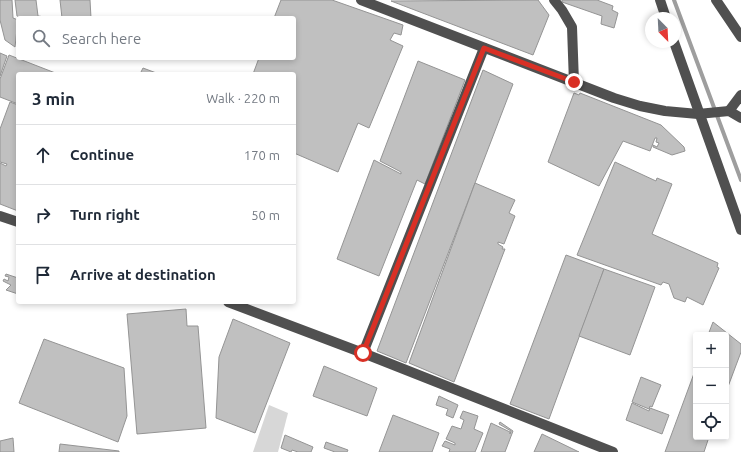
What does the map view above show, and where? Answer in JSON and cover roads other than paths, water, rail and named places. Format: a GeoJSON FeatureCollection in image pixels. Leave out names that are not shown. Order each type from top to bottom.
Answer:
{"type":"FeatureCollection","features":[{"type":"Feature","properties":{"kind":"street"},"geometry":{"type":"LineString","coordinates":[[361,0],[640,106],[665,111],[698,114],[729,112],[741,118]]}},
{"type":"Feature","properties":{"kind":"street"},"geometry":{"type":"LineString","coordinates":[[554,0],[572,27],[574,82]]}},
{"type":"Feature","properties":{"kind":"street"},"geometry":{"type":"LineString","coordinates":[[660,0],[664,12]]}},
{"type":"Feature","properties":{"kind":"street"},"geometry":{"type":"LineString","coordinates":[[716,0],[741,37]]}},
{"type":"Feature","properties":{"kind":"street"},"geometry":{"type":"LineString","coordinates":[[363,353],[484,48]]}},
{"type":"Feature","properties":{"kind":"street"},"geometry":{"type":"LineString","coordinates":[[676,48],[698,114],[741,230]]}},
{"type":"Feature","properties":{"kind":"street"},"geometry":{"type":"LineString","coordinates":[[729,112],[741,95]]}},
{"type":"Feature","properties":{"kind":"street"},"geometry":{"type":"LineString","coordinates":[[0,216],[16,221]]}},
{"type":"Feature","properties":{"kind":"street"},"geometry":{"type":"LineString","coordinates":[[233,304],[363,353],[613,452]]}},
{"type":"Feature","properties":{"kind":"waterway"},"geometry":{"type":"LineString","coordinates":[[674,0],[741,180]]}}]}
